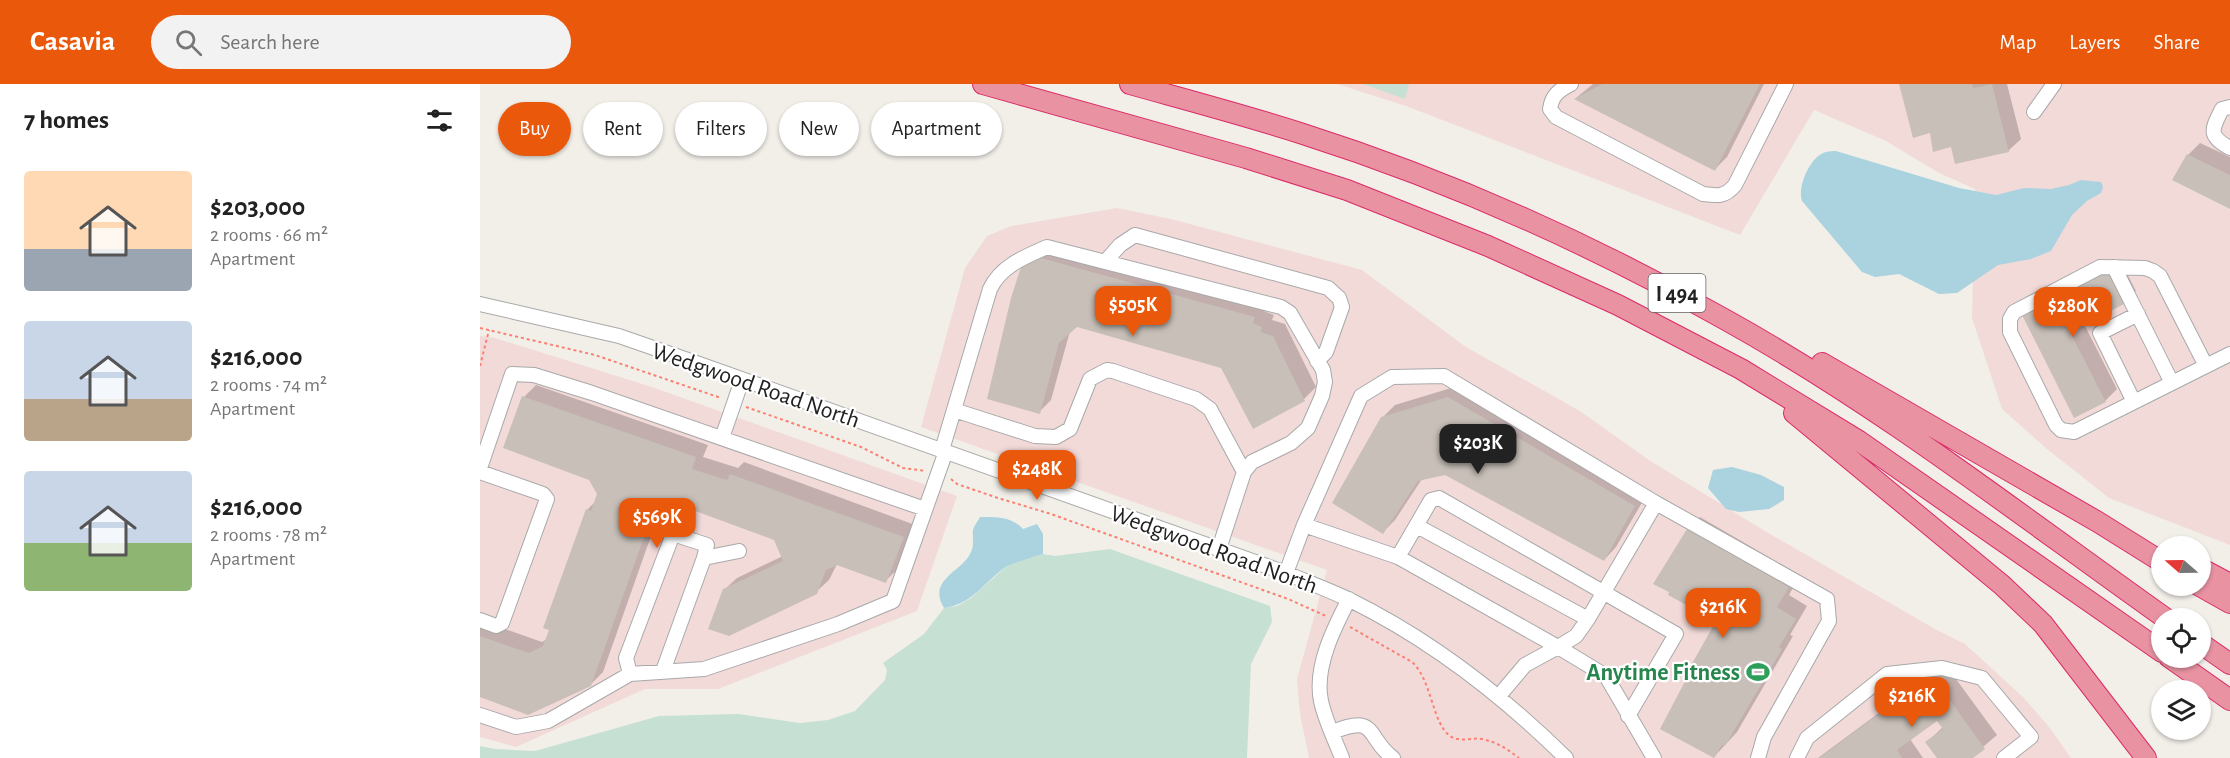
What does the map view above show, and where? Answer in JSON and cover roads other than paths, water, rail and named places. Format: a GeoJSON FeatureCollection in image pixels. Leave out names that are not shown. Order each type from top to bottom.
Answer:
{"type":"FeatureCollection","features":[{"type":"Feature","properties":{"kind":"highway","name":"I 494"},"geometry":{"type":"LineString","coordinates":[[983,84],[1246,158],[1347,190],[1488,246],[1618,305],[1741,369],[1860,441],[2151,644]]}},
{"type":"Feature","properties":{"kind":"highway","name":"I 494"},"geometry":{"type":"LineString","coordinates":[[1130,84],[1300,133],[1366,156],[1534,222],[1607,258],[1727,320],[1821,376],[1911,436],[2151,608]]}},
{"type":"Feature","properties":{"kind":"highway"},"geometry":{"type":"LineString","coordinates":[[1607,258],[1748,320],[2098,522],[2151,555]]}},
{"type":"Feature","properties":{"kind":"highway"},"geometry":{"type":"LineString","coordinates":[[1741,369],[2002,585],[2057,641],[2146,758]]}},
{"type":"Feature","properties":{"kind":"highway"},"geometry":{"type":"LineString","coordinates":[[2098,522],[2151,544]]}},
{"type":"Feature","properties":{"kind":"highway"},"geometry":{"type":"LineString","coordinates":[[2211,574],[2230,584]]}},
{"type":"Feature","properties":{"kind":"highway"},"geometry":{"type":"LineString","coordinates":[[2211,592],[2230,603]]}},
{"type":"Feature","properties":{"kind":"highway"},"geometry":{"type":"LineString","coordinates":[[2211,651],[2230,664]]}},
{"type":"Feature","properties":{"kind":"highway"},"geometry":{"type":"LineString","coordinates":[[2185,668],[2230,700]]}},
{"type":"Feature","properties":{"kind":"street"},"geometry":{"type":"LineString","coordinates":[[1571,84],[1561,89],[1552,98],[1550,109],[1556,117],[1703,194],[1716,196],[1727,194],[1735,185],[1786,84]]}},
{"type":"Feature","properties":{"kind":"street"},"geometry":{"type":"LineString","coordinates":[[2034,112],[2054,84]]}},
{"type":"Feature","properties":{"kind":"street"},"geometry":{"type":"LineString","coordinates":[[2230,107],[2222,109],[2213,127],[2215,139],[2230,148]]}},
{"type":"Feature","properties":{"kind":"street"},"geometry":{"type":"LineString","coordinates":[[1106,262],[1120,245],[1135,235],[1328,288],[1339,298],[1342,307],[1326,352],[1317,361]]}},
{"type":"Feature","properties":{"kind":"street"},"geometry":{"type":"LineString","coordinates":[[480,715],[516,727],[548,721],[630,674],[704,669],[838,624],[893,601],[938,473],[954,410],[995,277],[1017,260],[1047,247],[1281,307],[1290,313],[1323,370],[1325,382],[1308,428],[1291,443],[1252,462],[1244,472],[1219,549]]}},
{"type":"Feature","properties":{"kind":"street"},"geometry":{"type":"LineString","coordinates":[[2206,366],[2160,276],[2153,270],[2145,268],[2100,267],[2014,312],[2010,319],[2010,332],[2056,425],[2061,430],[2074,432],[2134,402],[2172,383],[2206,366],[2230,354]]}},
{"type":"Feature","properties":{"kind":"street"},"geometry":{"type":"LineString","coordinates":[[2114,267],[2172,383]]}},
{"type":"Feature","properties":{"kind":"street","name":"Wedgwood Road North"},"geometry":{"type":"LineString","coordinates":[[480,304],[618,336],[1287,573],[1349,599],[1401,627],[1455,662],[1566,758]]}},
{"type":"Feature","properties":{"kind":"street"},"geometry":{"type":"LineString","coordinates":[[2134,402],[2100,333],[2138,314]]}},
{"type":"Feature","properties":{"kind":"street"},"geometry":{"type":"LineString","coordinates":[[954,410],[1035,436],[1056,437],[1070,429],[1090,379],[1107,370],[1113,371],[1196,399],[1210,409],[1244,472]]}},
{"type":"Feature","properties":{"kind":"street"},"geometry":{"type":"LineString","coordinates":[[480,620],[496,626],[502,623],[547,499],[543,494],[480,470],[512,374],[534,375],[925,509]]}},
{"type":"Feature","properties":{"kind":"street"},"geometry":{"type":"LineString","coordinates":[[1287,573],[1304,525],[1361,396],[1392,377],[1444,376],[1656,503],[1827,599],[1828,621],[1764,737],[1758,758]]}},
{"type":"Feature","properties":{"kind":"street"},"geometry":{"type":"LineString","coordinates":[[722,438],[742,380]]}},
{"type":"Feature","properties":{"kind":"street"},"geometry":{"type":"LineString","coordinates":[[1398,557],[1431,500],[1439,498],[1676,634],[1628,716]]}},
{"type":"Feature","properties":{"kind":"street"},"geometry":{"type":"LineString","coordinates":[[1498,697],[1525,665],[1576,636],[1605,593],[1656,503]]}},
{"type":"Feature","properties":{"kind":"street"},"geometry":{"type":"LineString","coordinates":[[1304,525],[1398,557],[1606,676],[1654,758]]}},
{"type":"Feature","properties":{"kind":"street"},"geometry":{"type":"LineString","coordinates":[[1417,526],[1588,620]]}},
{"type":"Feature","properties":{"kind":"street"},"geometry":{"type":"LineString","coordinates":[[630,674],[626,658],[673,534],[707,545],[663,671]]}},
{"type":"Feature","properties":{"kind":"street"},"geometry":{"type":"LineString","coordinates":[[704,558],[739,551]]}},
{"type":"Feature","properties":{"kind":"street"},"geometry":{"type":"LineString","coordinates":[[1342,758],[1321,700],[1320,671],[1338,621],[1349,599]]}},
{"type":"Feature","properties":{"kind":"street"},"geometry":{"type":"LineString","coordinates":[[1797,758],[1808,738],[1887,674],[1942,668],[1982,678],[2031,737],[2004,758]]}},
{"type":"Feature","properties":{"kind":"street"},"geometry":{"type":"LineString","coordinates":[[1333,732],[1352,724],[1369,728],[1393,758]]}},
{"type":"Feature","properties":{"kind":"water"},"geometry":{"type":"Polygon","coordinates":[[[1836,151],[1959,188],[1996,195],[2024,188],[2051,189],[2081,180],[2101,182],[2103,187],[2101,193],[2087,201],[2072,215],[2051,251],[2031,259],[1998,265],[1957,293],[1939,294],[1899,274],[1875,277],[1862,272],[1802,201],[1801,188],[1810,166],[1820,155],[1836,151]]]}},
{"type":"Feature","properties":{"kind":"water"},"geometry":{"type":"Polygon","coordinates":[[[1732,467],[1761,475],[1784,487],[1784,500],[1769,509],[1739,512],[1726,509],[1708,488],[1713,470],[1732,467]]]}},
{"type":"Feature","properties":{"kind":"water"},"geometry":{"type":"Polygon","coordinates":[[[980,517],[1008,519],[1023,529],[1037,524],[1043,534],[1043,554],[1007,566],[971,597],[954,606],[944,608],[940,598],[942,583],[972,551],[973,530],[980,517]]]}},
{"type":"Feature","properties":{"kind":"place","name":"Anytime Fitness"},"geometry":{"type":"Point","coordinates":[1758,672]}}]}
